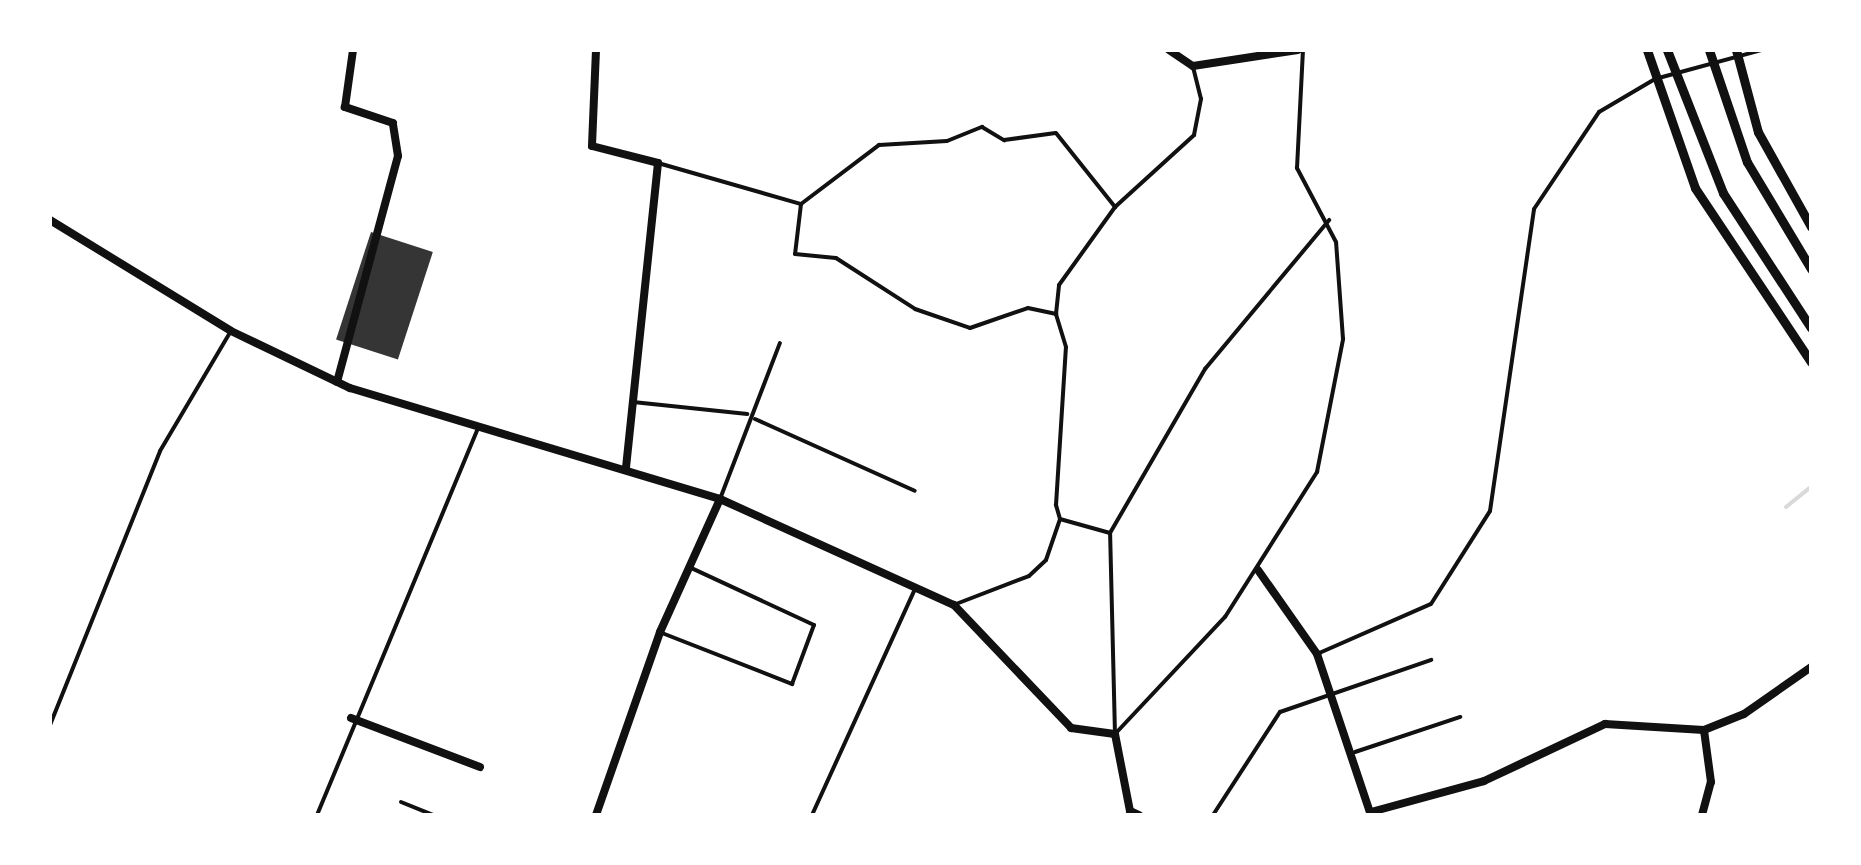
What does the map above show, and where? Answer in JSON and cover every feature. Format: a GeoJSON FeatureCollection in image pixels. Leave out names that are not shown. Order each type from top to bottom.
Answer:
{"type":"FeatureCollection","features":[{"type":"Feature","properties":{"kind":"street"},"geometry":{"type":"LineString","coordinates":[[338,382],[398,156],[393,123],[345,107],[353,50]]}},
{"type":"Feature","properties":{"kind":"street"},"geometry":{"type":"LineString","coordinates":[[596,50],[592,146],[658,163],[626,468]]}},
{"type":"Feature","properties":{"kind":"street"},"geometry":{"type":"LineString","coordinates":[[1169,50],[1192,66],[1300,50]]}},
{"type":"Feature","properties":{"kind":"street"},"geometry":{"type":"LineString","coordinates":[[1647,50],[1695,188],[1811,362]]}},
{"type":"Feature","properties":{"kind":"street"},"geometry":{"type":"LineString","coordinates":[[1667,50],[1722,193],[1811,328]]}},
{"type":"Feature","properties":{"kind":"street"},"geometry":{"type":"LineString","coordinates":[[1712,50],[1711,62],[1747,162],[1811,270]]}},
{"type":"Feature","properties":{"kind":"street"},"geometry":{"type":"LineString","coordinates":[[1736,54],[1758,132],[1811,227]]}},
{"type":"Feature","properties":{"kind":"street"},"geometry":{"type":"LineString","coordinates":[[50,220],[231,331],[338,382],[477,430],[626,468],[720,499],[914,591],[954,605],[1071,728],[1114,734],[1132,814]]}},
{"type":"Feature","properties":{"kind":"street"},"geometry":{"type":"LineString","coordinates":[[596,815],[660,632],[720,499]]}},
{"type":"Feature","properties":{"kind":"street"},"geometry":{"type":"LineString","coordinates":[[1258,570],[1318,654],[1355,752],[1371,814],[1484,782],[1604,724],[1704,730],[1744,714],[1811,666]]}},
{"type":"Feature","properties":{"kind":"street"},"geometry":{"type":"LineString","coordinates":[[350,718],[480,766]]}},
{"type":"Feature","properties":{"kind":"street"},"geometry":{"type":"LineString","coordinates":[[1702,815],[1711,782],[1704,730]]}},
{"type":"Feature","properties":{"kind":"lane"},"geometry":{"type":"LineString","coordinates":[[1114,734],[1258,570],[1317,472],[1343,339],[1329,220],[1297,168],[1300,50]]}},
{"type":"Feature","properties":{"kind":"lane"},"geometry":{"type":"LineString","coordinates":[[1318,654],[1431,604],[1490,511],[1534,209],[1598,112],[1654,78],[1762,50]]}},
{"type":"Feature","properties":{"kind":"lane"},"geometry":{"type":"LineString","coordinates":[[954,605],[1029,576],[1046,560],[1060,519],[1066,347],[1056,314],[1059,285],[1115,207],[1194,135],[1202,99],[1192,66]]}},
{"type":"Feature","properties":{"kind":"lane"},"geometry":{"type":"LineString","coordinates":[[1056,314],[1028,308],[970,328],[915,308],[836,258],[794,254],[801,204],[878,145],[948,141],[982,127],[1004,140],[1056,133],[1115,207]]}},
{"type":"Feature","properties":{"kind":"lane"},"geometry":{"type":"LineString","coordinates":[[658,163],[801,204]]}},
{"type":"Feature","properties":{"kind":"lane"},"geometry":{"type":"LineString","coordinates":[[1114,734],[1110,533],[1205,369],[1329,220]]}},
{"type":"Feature","properties":{"kind":"lane"},"geometry":{"type":"LineString","coordinates":[[50,725],[160,452],[231,331]]}},
{"type":"Feature","properties":{"kind":"lane"},"geometry":{"type":"LineString","coordinates":[[720,499],[755,419],[780,343]]}},
{"type":"Feature","properties":{"kind":"lane"},"geometry":{"type":"LineString","coordinates":[[633,402],[747,414]]}},
{"type":"Feature","properties":{"kind":"lane"},"geometry":{"type":"LineString","coordinates":[[755,419],[915,491]]}},
{"type":"Feature","properties":{"kind":"lane"},"geometry":{"type":"LineString","coordinates":[[317,815],[350,718],[477,430]]}},
{"type":"Feature","properties":{"kind":"lane"},"geometry":{"type":"LineString","coordinates":[[1060,519],[1110,533]]}},
{"type":"Feature","properties":{"kind":"lane"},"geometry":{"type":"LineString","coordinates":[[660,632],[792,684],[814,624],[689,568]]}},
{"type":"Feature","properties":{"kind":"lane"},"geometry":{"type":"LineString","coordinates":[[812,815],[914,591]]}},
{"type":"Feature","properties":{"kind":"lane"},"geometry":{"type":"LineString","coordinates":[[1213,815],[1259,753],[1280,712],[1333,690],[1431,660]]}},
{"type":"Feature","properties":{"kind":"lane"},"geometry":{"type":"LineString","coordinates":[[1355,752],[1460,717]]}},
{"type":"Feature","properties":{"kind":"lane"},"geometry":{"type":"LineString","coordinates":[[401,802],[434,815]]}},
{"type":"Feature","properties":{"kind":"building"},"geometry":{"type":"Polygon","coordinates":[[[371,232],[433,252],[398,360],[336,339],[371,232]]]}},
{"type":"Feature","properties":{"kind":"waterway"},"geometry":{"type":"LineString","coordinates":[[1786,507],[1811,487]]}}]}
